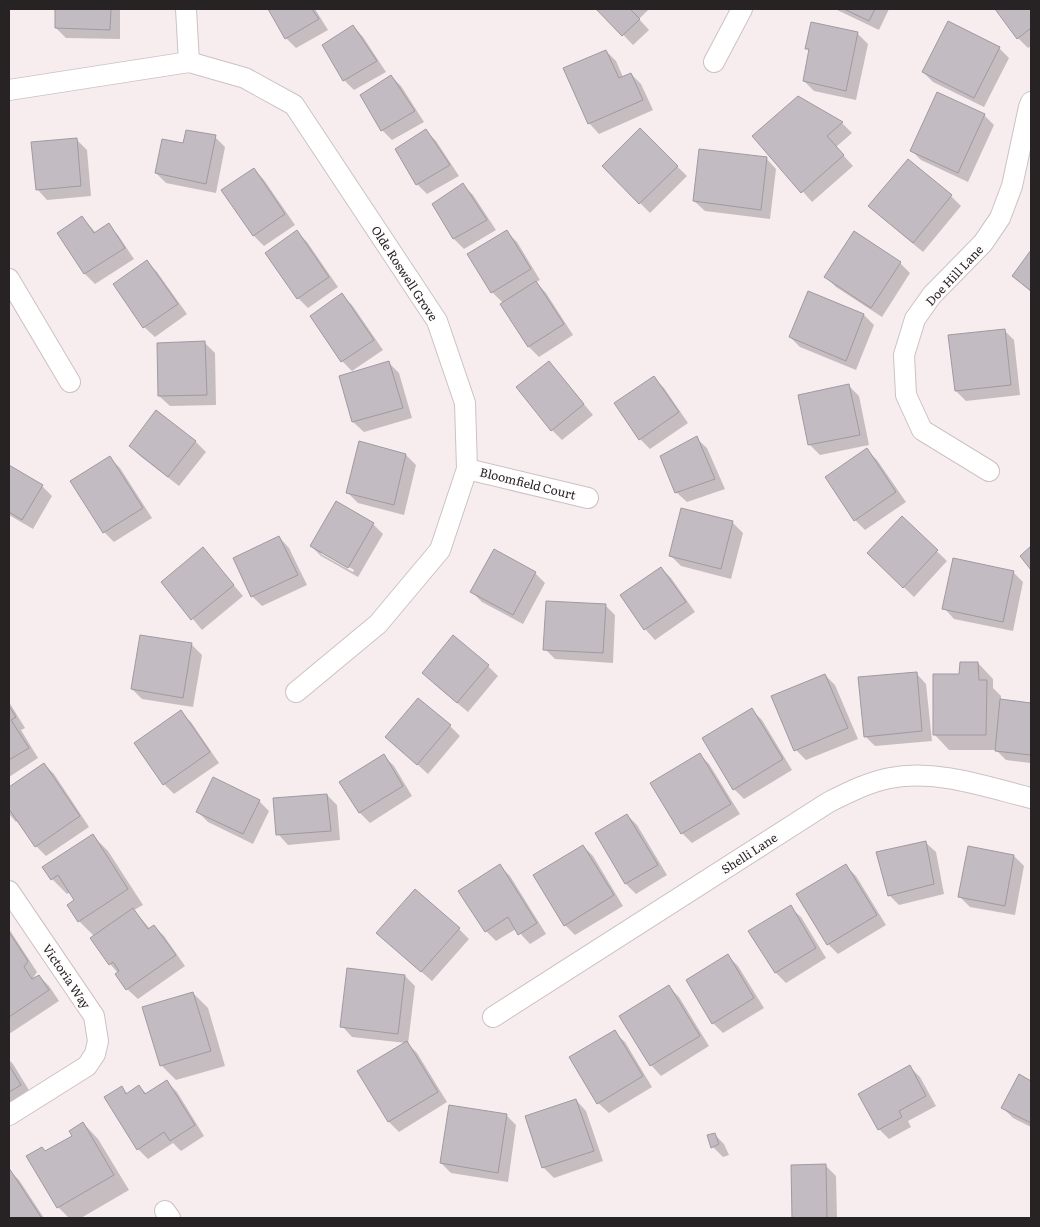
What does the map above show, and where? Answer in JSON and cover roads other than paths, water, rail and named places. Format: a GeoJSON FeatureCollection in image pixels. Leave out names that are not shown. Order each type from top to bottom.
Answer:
{"type":"FeatureCollection","features":[{"type":"Feature","properties":{"kind":"street"},"geometry":{"type":"LineString","coordinates":[[186,9],[189,62]]}},
{"type":"Feature","properties":{"kind":"street"},"geometry":{"type":"LineString","coordinates":[[714,62],[742,9]]}},
{"type":"Feature","properties":{"kind":"street","name":"Olde Roswell Grove"},"geometry":{"type":"LineString","coordinates":[[9,90],[189,62],[245,78],[294,105],[437,321],[465,403],[467,469],[440,550],[378,624],[296,692]]}},
{"type":"Feature","properties":{"kind":"street","name":"Doe Hill Lane"},"geometry":{"type":"LineString","coordinates":[[989,471],[922,430],[906,395],[904,355],[915,319],[932,295],[983,243],[1000,218],[1012,186],[1031,102]]}},
{"type":"Feature","properties":{"kind":"street"},"geometry":{"type":"LineString","coordinates":[[9,279],[70,382]]}},
{"type":"Feature","properties":{"kind":"street","name":"Bloomfield Court"},"geometry":{"type":"LineString","coordinates":[[467,469],[588,498]]}},
{"type":"Feature","properties":{"kind":"street","name":"Shelli Lane"},"geometry":{"type":"LineString","coordinates":[[493,1017],[829,802],[855,789],[890,778],[925,776],[956,780],[1031,798]]}},
{"type":"Feature","properties":{"kind":"street","name":"Victoria Way"},"geometry":{"type":"LineString","coordinates":[[9,891],[94,1016],[98,1041],[95,1054],[87,1066],[9,1115]]}}]}
